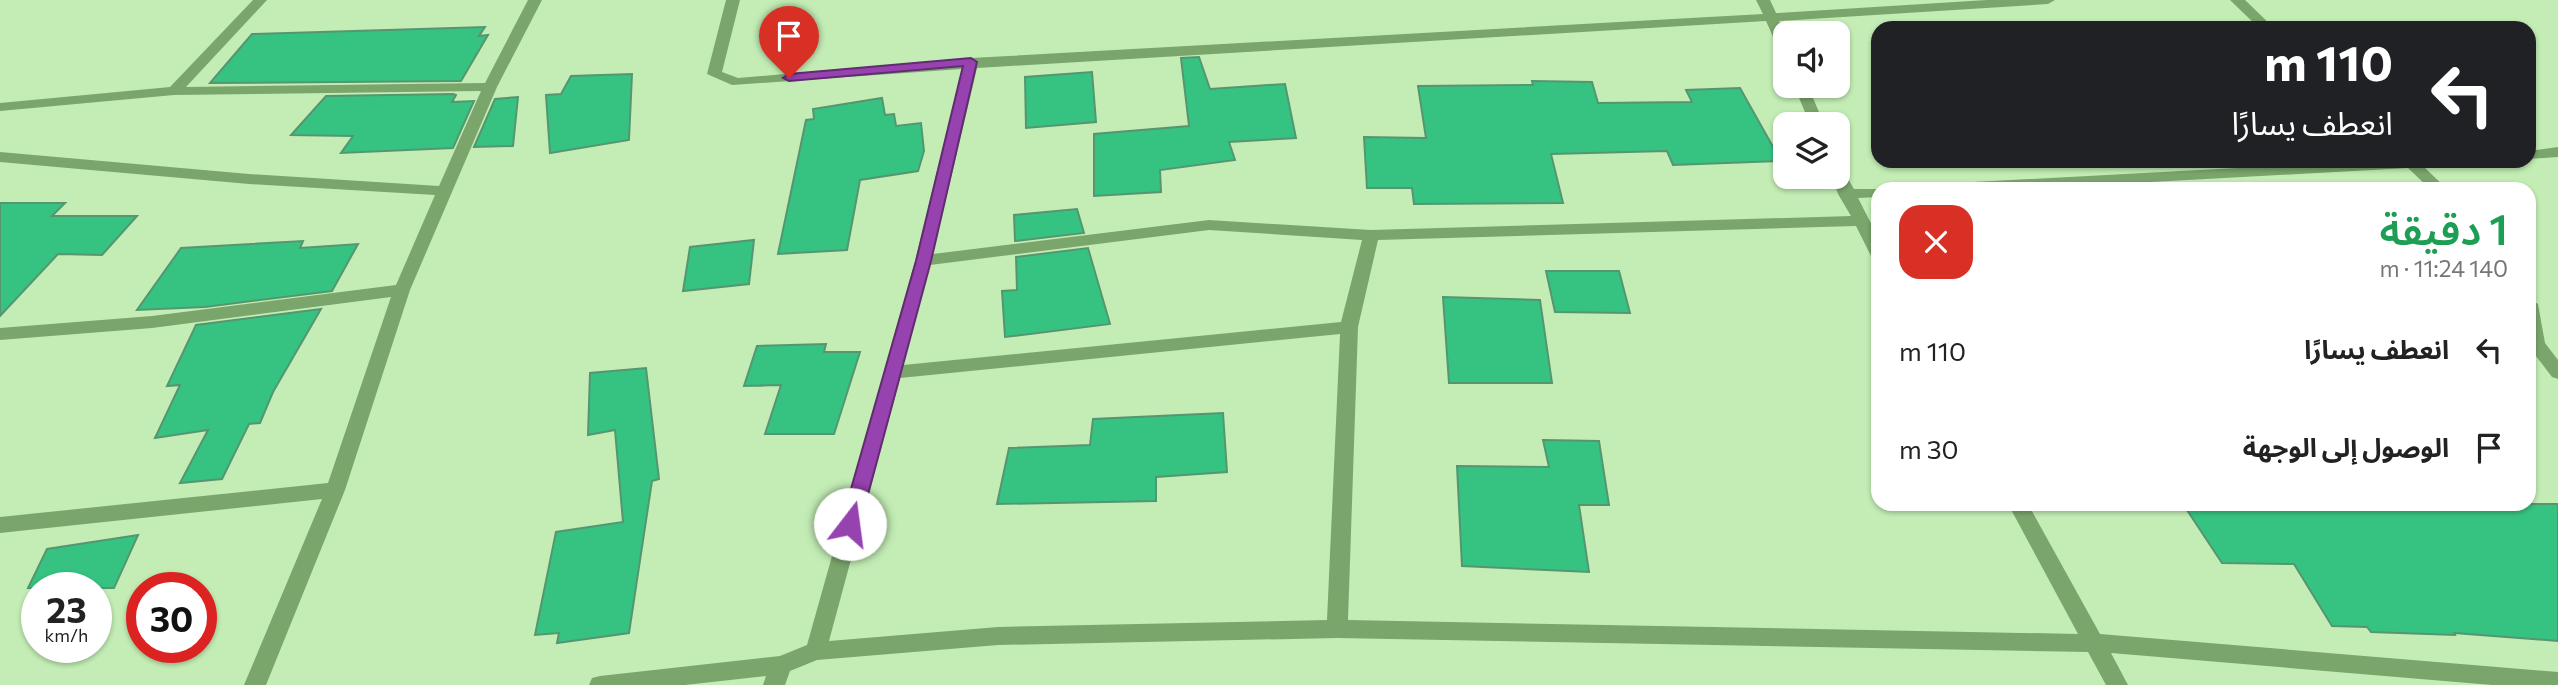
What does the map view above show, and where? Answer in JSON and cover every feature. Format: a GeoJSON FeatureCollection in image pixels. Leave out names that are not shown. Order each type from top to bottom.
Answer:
{"type":"FeatureCollection","features":[{"type":"Feature","properties":{"kind":"street"},"geometry":{"type":"LineString","coordinates":[[174,91],[260,0]]}},
{"type":"Feature","properties":{"kind":"street"},"geometry":{"type":"LineString","coordinates":[[256,685],[335,490],[402,290],[490,87],[535,0]]}},
{"type":"Feature","properties":{"kind":"street"},"geometry":{"type":"LineString","coordinates":[[733,0],[714,74],[737,82],[971,62],[1773,19],[2048,0]]}},
{"type":"Feature","properties":{"kind":"street"},"geometry":{"type":"LineString","coordinates":[[1763,0],[1773,19]]}},
{"type":"Feature","properties":{"kind":"street"},"geometry":{"type":"LineString","coordinates":[[2238,0],[2260,21]]}},
{"type":"Feature","properties":{"kind":"street"},"geometry":{"type":"LineString","coordinates":[[816,651],[923,261],[971,62]]}},
{"type":"Feature","properties":{"kind":"street"},"geometry":{"type":"LineString","coordinates":[[0,107],[174,91],[490,87]]}},
{"type":"Feature","properties":{"kind":"street"},"geometry":{"type":"LineString","coordinates":[[2536,154],[2558,152]]}},
{"type":"Feature","properties":{"kind":"street"},"geometry":{"type":"LineString","coordinates":[[0,157],[249,179],[445,191]]}},
{"type":"Feature","properties":{"kind":"street"},"geometry":{"type":"LineString","coordinates":[[2064,182],[2320,168]]}},
{"type":"Feature","properties":{"kind":"street"},"geometry":{"type":"LineString","coordinates":[[2416,168],[2431,182]]}},
{"type":"Feature","properties":{"kind":"street"},"geometry":{"type":"LineString","coordinates":[[1844,189],[1871,242]]}},
{"type":"Feature","properties":{"kind":"street"},"geometry":{"type":"LineString","coordinates":[[1846,194],[1871,192]]}},
{"type":"Feature","properties":{"kind":"street"},"geometry":{"type":"LineString","coordinates":[[923,261],[1209,225],[1371,235],[1859,221]]}},
{"type":"Feature","properties":{"kind":"street"},"geometry":{"type":"LineString","coordinates":[[1338,629],[1349,327],[1371,235]]}},
{"type":"Feature","properties":{"kind":"street"},"geometry":{"type":"LineString","coordinates":[[0,334],[152,322],[402,290]]}},
{"type":"Feature","properties":{"kind":"street"},"geometry":{"type":"LineString","coordinates":[[892,372],[1349,327]]}},
{"type":"Feature","properties":{"kind":"street"},"geometry":{"type":"LineString","coordinates":[[2536,344],[2558,373]]}},
{"type":"Feature","properties":{"kind":"street"},"geometry":{"type":"LineString","coordinates":[[0,525],[335,490]]}},
{"type":"Feature","properties":{"kind":"street"},"geometry":{"type":"LineString","coordinates":[[2022,511],[2117,685]]}},
{"type":"Feature","properties":{"kind":"street"},"geometry":{"type":"LineString","coordinates":[[600,685],[777,675],[816,651],[998,636],[1338,629],[2095,643],[2558,681]]}},
{"type":"Feature","properties":{"kind":"building"},"geometry":{"type":"Polygon","coordinates":[[[485,27],[479,36],[488,35],[461,81],[210,83],[252,34],[485,27]]]}},
{"type":"Feature","properties":{"kind":"building"},"geometry":{"type":"Polygon","coordinates":[[[1199,57],[1210,89],[1285,84],[1296,138],[1229,142],[1235,160],[1160,170],[1161,192],[1094,196],[1094,134],[1189,126],[1181,58],[1199,57]]]}},
{"type":"Feature","properties":{"kind":"building"},"geometry":{"type":"Polygon","coordinates":[[[1092,72],[1096,122],[1026,128],[1025,77],[1092,72]]]}},
{"type":"Feature","properties":{"kind":"building"},"geometry":{"type":"Polygon","coordinates":[[[632,74],[629,140],[550,153],[546,95],[561,94],[571,76],[632,74]]]}},
{"type":"Feature","properties":{"kind":"building"},"geometry":{"type":"Polygon","coordinates":[[[1532,81],[1592,82],[1598,103],[1692,102],[1686,90],[1740,88],[1773,147],[1773,161],[1673,165],[1667,151],[1551,154],[1563,203],[1414,204],[1412,188],[1367,188],[1364,137],[1426,138],[1418,86],[1533,85],[1532,81]]]}},
{"type":"Feature","properties":{"kind":"building"},"geometry":{"type":"Polygon","coordinates":[[[456,95],[452,102],[474,101],[453,148],[341,153],[353,136],[291,135],[326,96],[456,95]]]}},
{"type":"Feature","properties":{"kind":"building"},"geometry":{"type":"Polygon","coordinates":[[[518,97],[513,146],[474,147],[495,99],[518,97]]]}},
{"type":"Feature","properties":{"kind":"building"},"geometry":{"type":"Polygon","coordinates":[[[882,98],[885,115],[894,114],[896,126],[921,123],[924,151],[918,171],[860,180],[847,250],[778,254],[806,120],[814,119],[813,109],[882,98]]]}},
{"type":"Feature","properties":{"kind":"building"},"geometry":{"type":"Polygon","coordinates":[[[0,203],[65,203],[52,216],[137,216],[102,255],[58,254],[0,316],[0,203]]]}},
{"type":"Feature","properties":{"kind":"building"},"geometry":{"type":"Polygon","coordinates":[[[1077,209],[1084,233],[1015,241],[1014,215],[1077,209]]]}},
{"type":"Feature","properties":{"kind":"building"},"geometry":{"type":"Polygon","coordinates":[[[754,240],[749,284],[683,291],[690,247],[754,240]]]}},
{"type":"Feature","properties":{"kind":"building"},"geometry":{"type":"Polygon","coordinates":[[[303,241],[300,248],[358,244],[332,291],[205,307],[137,310],[181,248],[303,241]]]}},
{"type":"Feature","properties":{"kind":"building"},"geometry":{"type":"Polygon","coordinates":[[[1088,248],[1110,324],[1005,337],[1002,291],[1017,290],[1016,257],[1088,248]]]}},
{"type":"Feature","properties":{"kind":"building"},"geometry":{"type":"Polygon","coordinates":[[[1546,271],[1619,271],[1630,313],[1555,312],[1546,271]]]}},
{"type":"Feature","properties":{"kind":"building"},"geometry":{"type":"Polygon","coordinates":[[[1443,297],[1540,300],[1552,383],[1449,383],[1443,297]]]}},
{"type":"Feature","properties":{"kind":"building"},"geometry":{"type":"Polygon","coordinates":[[[321,309],[273,392],[260,423],[249,424],[222,479],[180,483],[208,430],[155,438],[180,385],[167,386],[196,325],[321,309]]]}},
{"type":"Feature","properties":{"kind":"building"},"geometry":{"type":"Polygon","coordinates":[[[826,344],[824,352],[860,352],[834,434],[765,434],[781,385],[744,386],[757,346],[826,344]]]}},
{"type":"Feature","properties":{"kind":"building"},"geometry":{"type":"Polygon","coordinates":[[[646,368],[659,479],[652,481],[629,633],[557,643],[559,633],[535,635],[556,532],[623,522],[615,430],[588,435],[590,373],[646,368]]]}},
{"type":"Feature","properties":{"kind":"building"},"geometry":{"type":"Polygon","coordinates":[[[1223,413],[1227,472],[1156,477],[1156,501],[997,504],[1009,448],[1090,445],[1093,419],[1223,413]]]}},
{"type":"Feature","properties":{"kind":"building"},"geometry":{"type":"Polygon","coordinates":[[[1543,440],[1599,441],[1609,505],[1579,505],[1589,572],[1462,566],[1457,466],[1549,467],[1543,440]]]}},
{"type":"Feature","properties":{"kind":"building"},"geometry":{"type":"Polygon","coordinates":[[[2536,504],[2558,504],[2558,641],[2454,633],[2455,635],[2371,632],[2367,627],[2332,626],[2294,564],[2222,563],[2188,511],[2536,511],[2536,504]]]}},
{"type":"Feature","properties":{"kind":"building"},"geometry":{"type":"Polygon","coordinates":[[[138,535],[114,588],[112,572],[36,572],[47,549],[138,535]]]}},
{"type":"Feature","properties":{"kind":"route"},"geometry":{"type":"LineString","coordinates":[[789,78],[971,62],[923,261],[850,524]]}}]}
